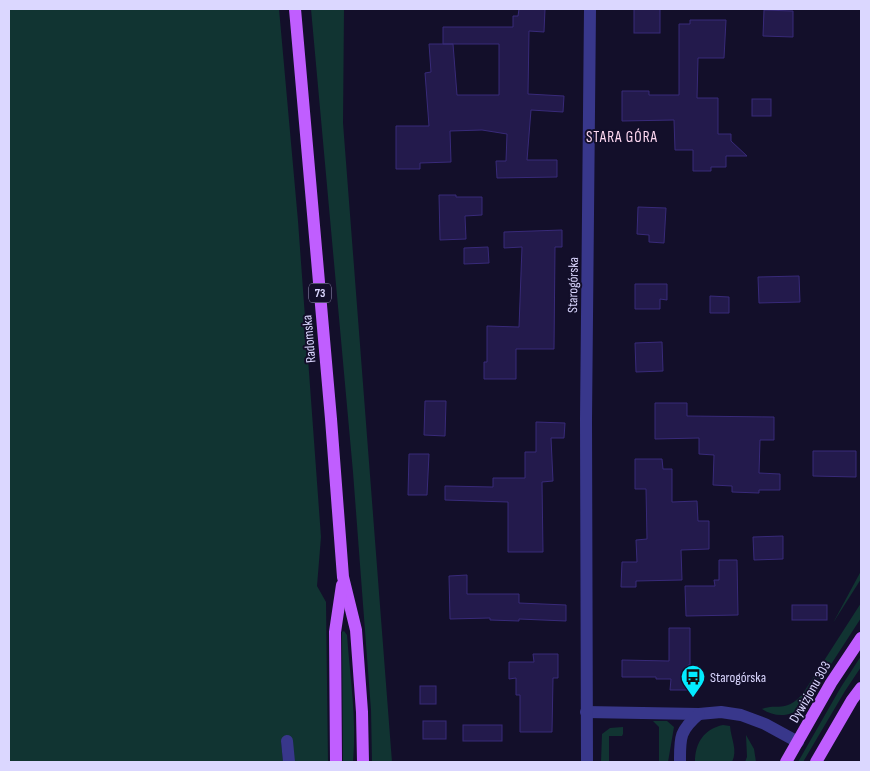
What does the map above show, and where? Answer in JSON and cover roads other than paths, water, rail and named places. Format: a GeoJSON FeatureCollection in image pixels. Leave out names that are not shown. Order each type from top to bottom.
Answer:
{"type":"FeatureCollection","features":[{"type":"Feature","properties":{"kind":"main road","name":"Radomska"},"geometry":{"type":"LineString","coordinates":[[295,9],[343,577],[356,630],[363,762]]}},
{"type":"Feature","properties":{"kind":"main road","name":"Radomska"},"geometry":{"type":"LineString","coordinates":[[336,762],[335,632],[343,577]]}},
{"type":"Feature","properties":{"kind":"main road","name":"Dywizjonu 303"},"geometry":{"type":"LineString","coordinates":[[786,762],[831,683],[861,638]]}},
{"type":"Feature","properties":{"kind":"main road"},"geometry":{"type":"LineString","coordinates":[[816,762],[861,688]]}},
{"type":"Feature","properties":{"kind":"street","name":"Starogórska"},"geometry":{"type":"LineString","coordinates":[[587,762],[586,420],[590,9]]}},
{"type":"Feature","properties":{"kind":"street"},"geometry":{"type":"LineString","coordinates":[[586,712],[699,714],[721,712],[741,715],[765,724],[798,742]]}},
{"type":"Feature","properties":{"kind":"street"},"geometry":{"type":"LineString","coordinates":[[680,762],[680,740],[686,725],[699,714]]}},
{"type":"Feature","properties":{"kind":"street"},"geometry":{"type":"LineString","coordinates":[[287,741],[289,762]]}},
{"type":"Feature","properties":{"kind":"place","name":"Starogórska"},"geometry":{"type":"Point","coordinates":[693,698]}},
{"type":"Feature","properties":{"kind":"district","name":"STARA GÓRA"},"geometry":{"type":"Point","coordinates":[622,137]}}]}
